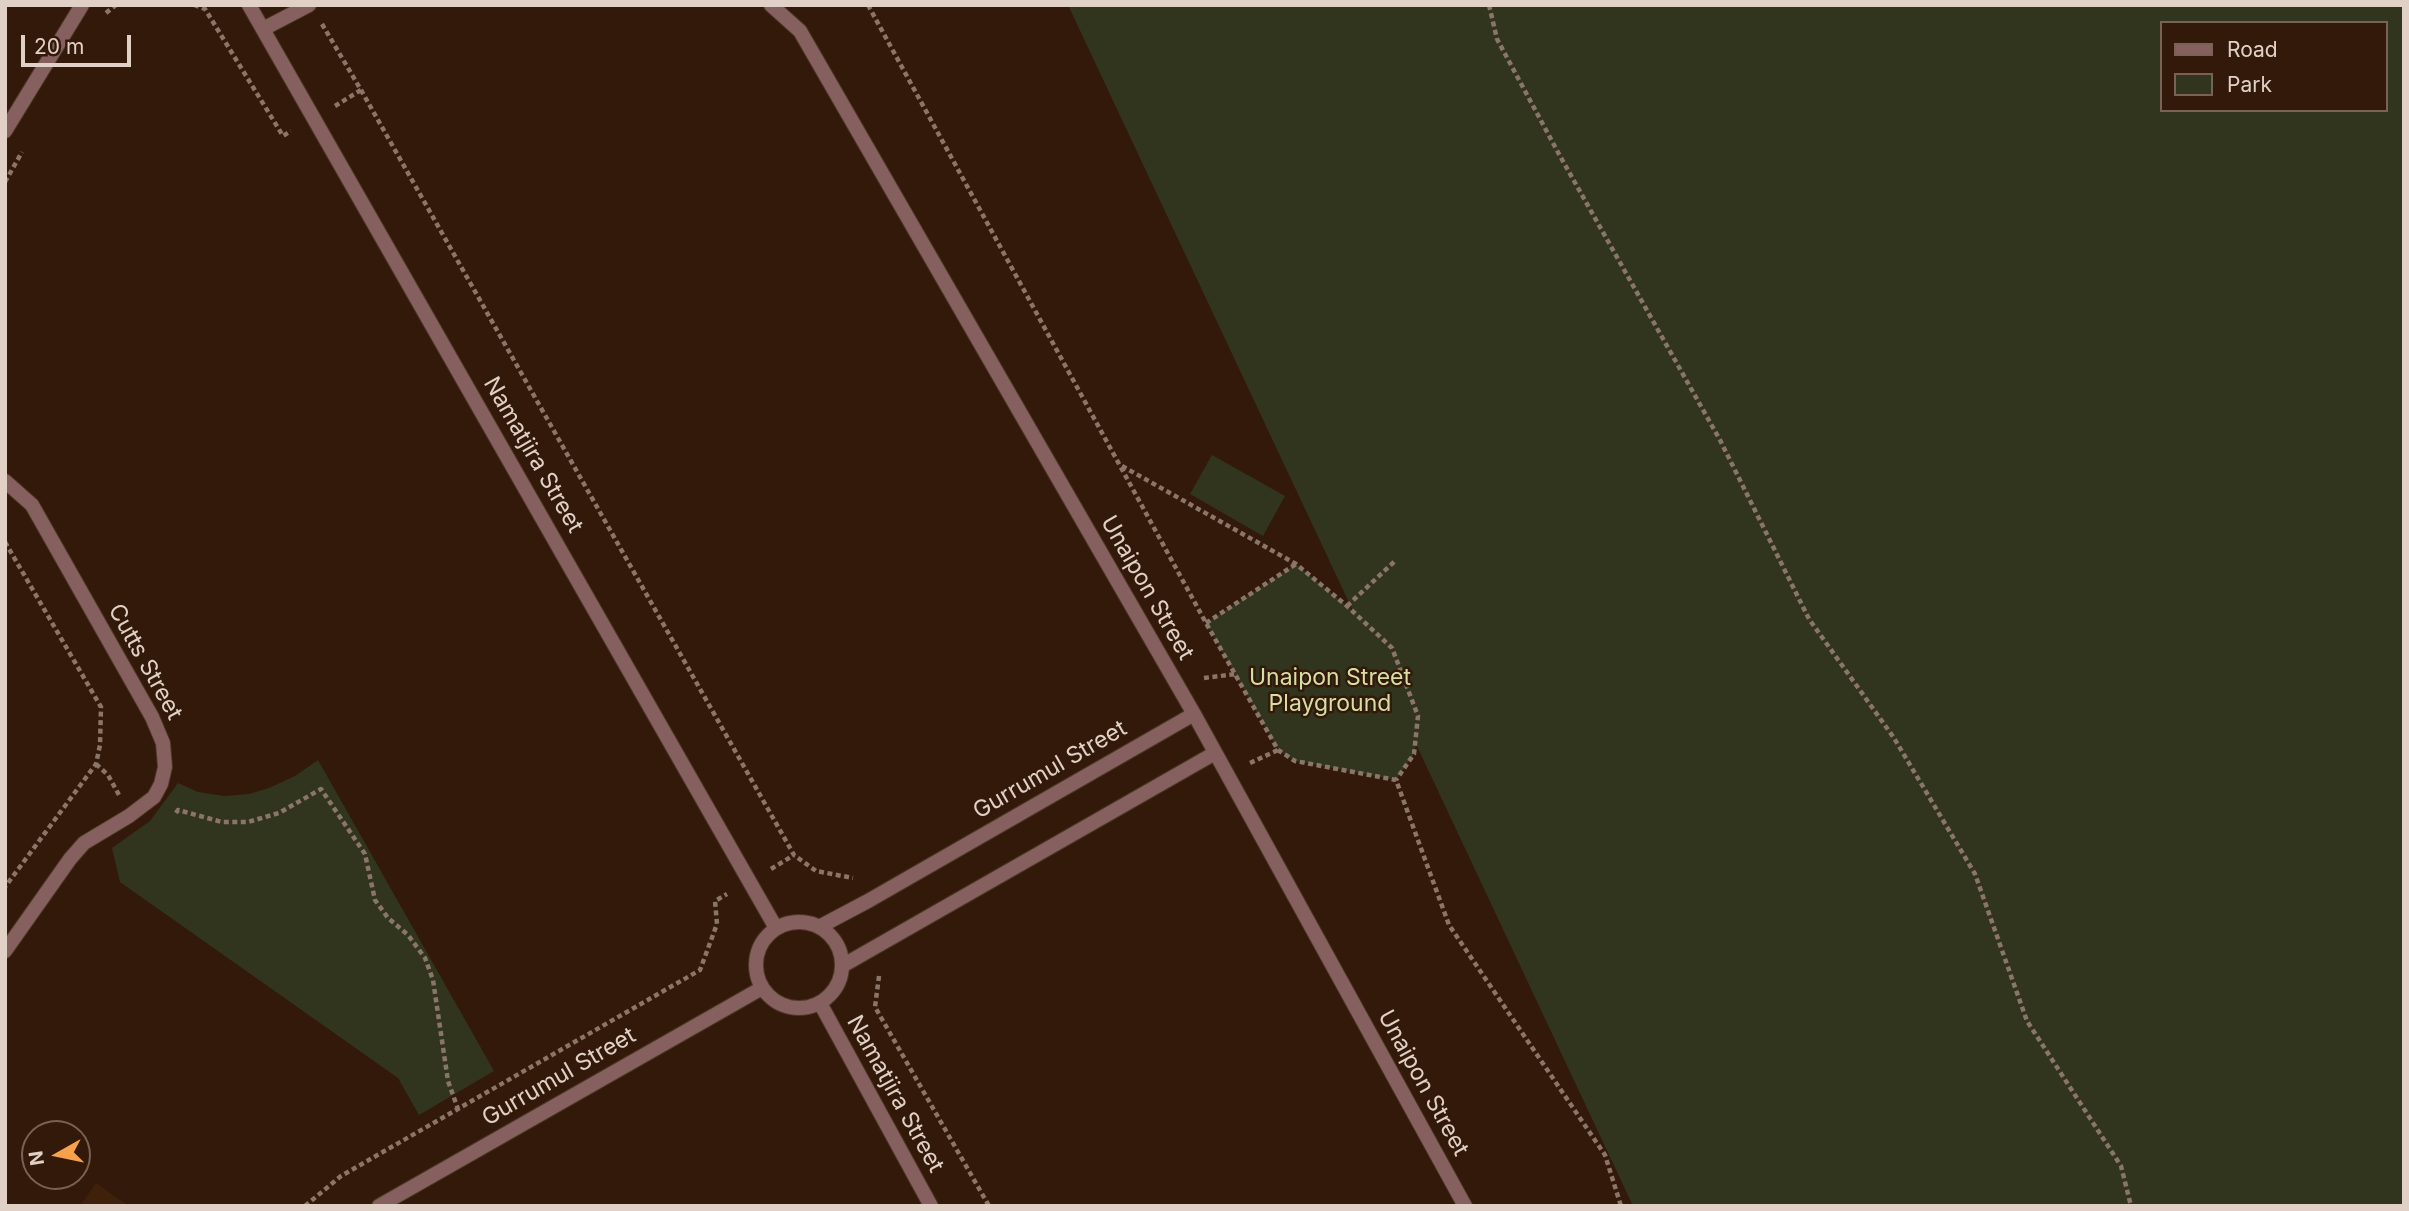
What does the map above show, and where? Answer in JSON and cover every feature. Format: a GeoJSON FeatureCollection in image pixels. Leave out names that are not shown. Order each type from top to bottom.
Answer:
{"type":"FeatureCollection","features":[{"type":"Feature","properties":{"kind":"street"},"geometry":{"type":"LineString","coordinates":[[5,131],[82,5]]}},
{"type":"Feature","properties":{"kind":"street","name":"Namatjira Street"},"geometry":{"type":"LineString","coordinates":[[250,5],[776,928]]}},
{"type":"Feature","properties":{"kind":"street","name":"Unaipon Street"},"geometry":{"type":"LineString","coordinates":[[771,5],[800,31],[1194,714],[1465,1206]]}},
{"type":"Feature","properties":{"kind":"street"},"geometry":{"type":"LineString","coordinates":[[263,29],[313,10]]}},
{"type":"Feature","properties":{"kind":"street","name":"Cutts Street"},"geometry":{"type":"LineString","coordinates":[[5,481],[32,505],[152,717],[163,743],[165,767],[155,797],[84,843],[5,951]]}},
{"type":"Feature","properties":{"kind":"street","name":"Gurrumul Street"},"geometry":{"type":"LineString","coordinates":[[819,927],[1194,714]]}},
{"type":"Feature","properties":{"kind":"street"},"geometry":{"type":"LineString","coordinates":[[842,966],[1215,753]]}},
{"type":"Feature","properties":{"kind":"street"},"geometry":{"type":"LineString","coordinates":[[790,923],[805,923],[819,927],[836,943],[842,966],[831,994],[820,1003],[808,1008],[781,1006],[762,988],[756,962],[759,948],[776,928],[790,923]]}},
{"type":"Feature","properties":{"kind":"street","name":"Gurrumul Street"},"geometry":{"type":"LineString","coordinates":[[379,1206],[762,988]]}},
{"type":"Feature","properties":{"kind":"street","name":"Namatjira Street"},"geometry":{"type":"LineString","coordinates":[[820,1003],[931,1206]]}},
{"type":"Feature","properties":{"kind":"path"},"geometry":{"type":"LineString","coordinates":[[868,5],[1278,750],[1294,761],[1396,780]]}},
{"type":"Feature","properties":{"kind":"path"},"geometry":{"type":"LineString","coordinates":[[1489,5],[1497,39],[1720,440],[1809,619],[1894,738],[1976,874],[2027,1021],[2121,1166],[2131,1206]]}},
{"type":"Feature","properties":{"kind":"path"},"geometry":{"type":"LineString","coordinates":[[313,10],[361,90],[794,855],[816,871],[857,879]]}},
{"type":"Feature","properties":{"kind":"path"},"geometry":{"type":"LineString","coordinates":[[1122,466],[1296,564],[1392,648],[1418,716],[1414,754],[1396,780]]}},
{"type":"Feature","properties":{"kind":"path"},"geometry":{"type":"LineString","coordinates":[[5,542],[101,707],[100,745],[96,764],[5,887]]}},
{"type":"Feature","properties":{"kind":"path"},"geometry":{"type":"LineString","coordinates":[[1347,606],[1396,560]]}},
{"type":"Feature","properties":{"kind":"path"},"geometry":{"type":"LineString","coordinates":[[1206,623],[1296,564]]}},
{"type":"Feature","properties":{"kind":"path"},"geometry":{"type":"LineString","coordinates":[[96,764],[108,775],[129,816]]}},
{"type":"Feature","properties":{"kind":"path"},"geometry":{"type":"LineString","coordinates":[[1396,780],[1449,925],[1605,1155],[1620,1206]]}},
{"type":"Feature","properties":{"kind":"path"},"geometry":{"type":"LineString","coordinates":[[170,819],[178,810],[222,822],[248,822],[279,813],[321,789],[365,854],[375,900],[387,918],[408,935],[425,958],[433,980],[448,1081],[458,1109]]}},
{"type":"Feature","properties":{"kind":"path"},"geometry":{"type":"LineString","coordinates":[[304,1206],[341,1176],[700,970],[717,924],[715,901],[794,855]]}},
{"type":"Feature","properties":{"kind":"path"},"geometry":{"type":"LineString","coordinates":[[884,970],[878,977],[875,1007],[989,1206]]}},
{"type":"Feature","properties":{"kind":"shaded area"},"geometry":{"type":"Polygon","coordinates":[[[96,1183],[129,1206],[80,1206],[96,1183]]]}},
{"type":"Feature","properties":{"kind":"green space","name":"Unaipon Street Playground"},"geometry":{"type":"Polygon","coordinates":[[[1068,5],[2404,5],[2404,1206],[1633,1206],[1416,744],[1414,754],[1396,780],[1295,761],[1278,750],[1206,623],[1296,564],[1353,611],[1068,5]]]}},
{"type":"Feature","properties":{"kind":"green space"},"geometry":{"type":"Polygon","coordinates":[[[1212,455],[1285,496],[1263,536],[1190,494],[1212,455]]]}},
{"type":"Feature","properties":{"kind":"green space"},"geometry":{"type":"Polygon","coordinates":[[[318,760],[494,1071],[419,1115],[398,1078],[120,882],[112,848],[150,821],[178,783],[198,792],[224,796],[249,794],[295,776],[318,760]]]}}]}
